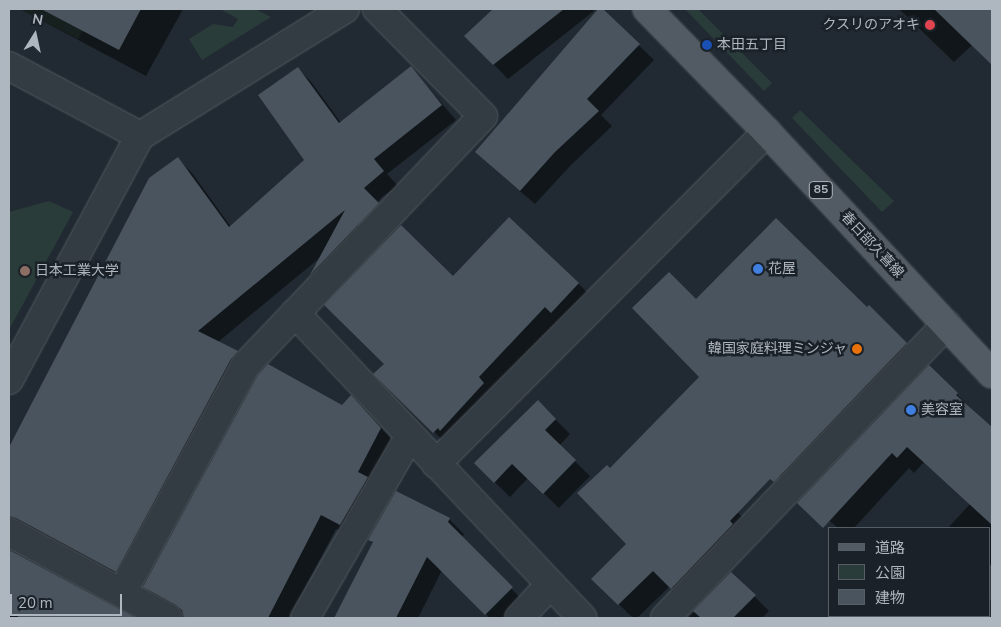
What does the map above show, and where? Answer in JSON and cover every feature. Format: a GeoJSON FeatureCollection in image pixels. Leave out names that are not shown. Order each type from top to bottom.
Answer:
{"type":"FeatureCollection","features":[{"type":"Feature","properties":{"kind":"main road","name":"春日部久喜線"},"geometry":{"type":"LineString","coordinates":[[647,9],[768,132],[992,374]]}},
{"type":"Feature","properties":{"kind":"street"},"geometry":{"type":"LineString","coordinates":[[9,380],[140,136],[345,9]]}},
{"type":"Feature","properties":{"kind":"street"},"geometry":{"type":"LineString","coordinates":[[122,593],[246,366],[484,116],[377,9]]}},
{"type":"Feature","properties":{"kind":"street"},"geometry":{"type":"LineString","coordinates":[[9,66],[140,136]]}},
{"type":"Feature","properties":{"kind":"street"},"geometry":{"type":"LineString","coordinates":[[436,464],[768,132]]}},
{"type":"Feature","properties":{"kind":"street"},"geometry":{"type":"LineString","coordinates":[[295,313],[549,586],[582,618]]}},
{"type":"Feature","properties":{"kind":"street"},"geometry":{"type":"LineString","coordinates":[[665,618],[947,324]]}},
{"type":"Feature","properties":{"kind":"street"},"geometry":{"type":"LineString","coordinates":[[305,618],[409,436]]}},
{"type":"Feature","properties":{"kind":"street"},"geometry":{"type":"LineString","coordinates":[[9,532],[168,618]]}},
{"type":"Feature","properties":{"kind":"street"},"geometry":{"type":"LineString","coordinates":[[519,618],[549,586]]}},
{"type":"Feature","properties":{"kind":"green space"},"geometry":{"type":"Polygon","coordinates":[[[20,9],[41,9],[83,31],[78,39],[20,9]]]}},
{"type":"Feature","properties":{"kind":"green space"},"geometry":{"type":"Polygon","coordinates":[[[220,9],[255,9],[271,17],[202,60],[189,39],[213,24],[233,27],[238,19],[220,9]]]}},
{"type":"Feature","properties":{"kind":"green space"},"geometry":{"type":"Polygon","coordinates":[[[685,9],[698,9],[772,83],[764,91],[685,9]]]}},
{"type":"Feature","properties":{"kind":"green space"},"geometry":{"type":"Polygon","coordinates":[[[800,110],[894,201],[882,212],[792,118],[800,110]]]}},
{"type":"Feature","properties":{"kind":"green space"},"geometry":{"type":"Polygon","coordinates":[[[49,201],[73,212],[9,330],[9,212],[49,201]]]}},
{"type":"Feature","properties":{"kind":"building"},"geometry":{"type":"Polygon","coordinates":[[[41,9],[141,9],[119,50],[41,9]]]}},
{"type":"Feature","properties":{"kind":"building"},"geometry":{"type":"Polygon","coordinates":[[[493,9],[564,9],[493,65],[464,36],[493,9]]]}},
{"type":"Feature","properties":{"kind":"building"},"geometry":{"type":"Polygon","coordinates":[[[598,9],[603,9],[640,44],[587,99],[599,111],[555,152],[520,191],[475,152],[598,9]]]}},
{"type":"Feature","properties":{"kind":"building"},"geometry":{"type":"Polygon","coordinates":[[[934,9],[992,9],[992,65],[934,9]]]}},
{"type":"Feature","properties":{"kind":"building"},"geometry":{"type":"Polygon","coordinates":[[[411,66],[442,105],[374,159],[384,171],[364,188],[379,203],[310,275],[345,210],[198,331],[238,351],[231,359],[116,572],[9,516],[9,447],[149,178],[178,157],[229,227],[304,160],[258,95],[298,67],[339,123],[411,66]]]}},
{"type":"Feature","properties":{"kind":"building"},"geometry":{"type":"Polygon","coordinates":[[[509,217],[579,283],[551,313],[545,307],[479,377],[484,383],[440,431],[438,428],[433,433],[373,374],[384,364],[324,305],[401,225],[453,276],[509,217]]]}},
{"type":"Feature","properties":{"kind":"building"},"geometry":{"type":"Polygon","coordinates":[[[776,218],[867,307],[869,305],[907,343],[774,482],[770,479],[730,521],[733,524],[671,589],[653,571],[618,605],[591,579],[626,544],[577,493],[607,465],[610,468],[699,377],[632,308],[669,272],[696,299],[776,218]]]}},
{"type":"Feature","properties":{"kind":"building"},"geometry":{"type":"Polygon","coordinates":[[[268,364],[342,405],[351,395],[381,428],[358,472],[368,477],[340,525],[321,515],[268,618],[184,618],[182,610],[176,605],[143,587],[258,375],[268,364]]]}},
{"type":"Feature","properties":{"kind":"building"},"geometry":{"type":"Polygon","coordinates":[[[929,365],[958,393],[956,395],[992,427],[992,525],[907,447],[897,458],[892,453],[823,528],[797,503],[929,365]]]}},
{"type":"Feature","properties":{"kind":"building"},"geometry":{"type":"Polygon","coordinates":[[[538,400],[556,419],[545,430],[576,460],[543,494],[512,464],[494,483],[474,463],[538,400]]]}},
{"type":"Feature","properties":{"kind":"building"},"geometry":{"type":"Polygon","coordinates":[[[396,491],[450,518],[448,522],[513,587],[485,615],[427,557],[396,618],[334,618],[373,542],[368,540],[396,491]]]}},
{"type":"Feature","properties":{"kind":"building"},"geometry":{"type":"Polygon","coordinates":[[[9,550],[136,618],[21,618],[9,612],[9,550]]]}},
{"type":"Feature","properties":{"kind":"building"},"geometry":{"type":"Polygon","coordinates":[[[731,572],[756,595],[733,618],[701,618],[693,611],[731,572]]]}},
{"type":"Feature","properties":{"kind":"place","name":"クスリのアオキ"},"geometry":{"type":"Point","coordinates":[930,25]}},
{"type":"Feature","properties":{"kind":"place","name":"本田五丁目"},"geometry":{"type":"Point","coordinates":[707,45]}},
{"type":"Feature","properties":{"kind":"place","name":"花屋"},"geometry":{"type":"Point","coordinates":[758,269]}},
{"type":"Feature","properties":{"kind":"place","name":"日本工業大学"},"geometry":{"type":"Point","coordinates":[25,271]}},
{"type":"Feature","properties":{"kind":"place","name":"韓国家庭料理ミンジャ"},"geometry":{"type":"Point","coordinates":[857,349]}},
{"type":"Feature","properties":{"kind":"place","name":"美容室"},"geometry":{"type":"Point","coordinates":[911,410]}}]}
